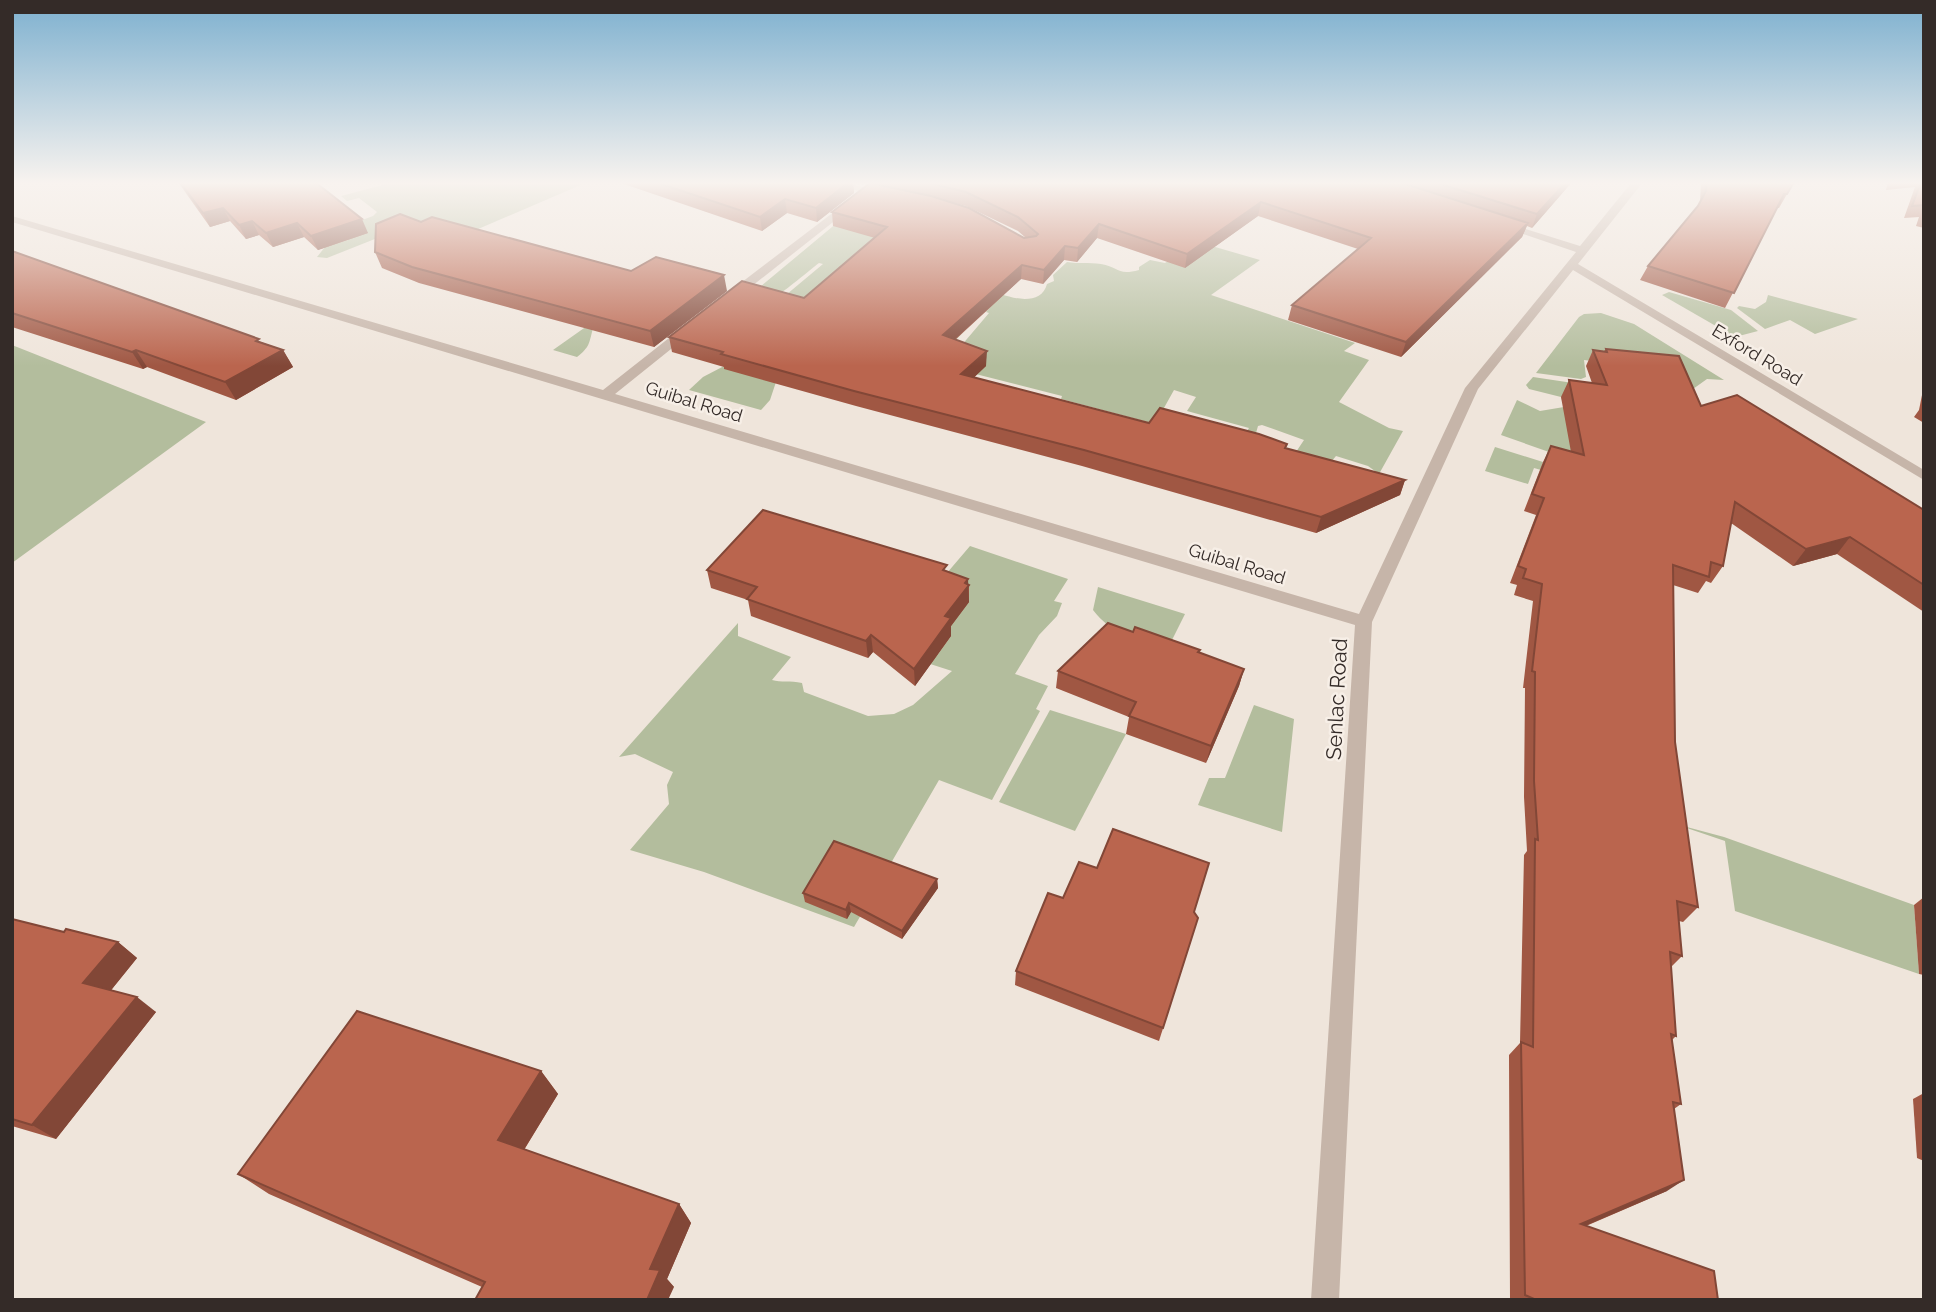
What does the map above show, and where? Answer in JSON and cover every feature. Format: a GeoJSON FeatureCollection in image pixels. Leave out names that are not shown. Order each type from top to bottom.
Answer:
{"type":"FeatureCollection","features":[{"type":"Feature","properties":{"kind":"street","name":"Guibal Road"},"geometry":{"type":"LineString","coordinates":[[93,243],[1364,622]]}},
{"type":"Feature","properties":{"kind":"street"},"geometry":{"type":"LineString","coordinates":[[719,305],[799,243]]}},
{"type":"Feature","properties":{"kind":"street","name":"Exford Road"},"geometry":{"type":"LineString","coordinates":[[1543,243],[1578,258],[1924,476]]}},
{"type":"Feature","properties":{"kind":"street","name":"Senlac Road"},"geometry":{"type":"LineString","coordinates":[[1325,1300],[1364,622],[1472,388],[1590,243]]}},
{"type":"Feature","properties":{"kind":"street"},"geometry":{"type":"LineString","coordinates":[[604,396],[698,321]]}},
{"type":"Feature","properties":{"kind":"green space"},"geometry":{"type":"Polygon","coordinates":[[[337,243],[364,243],[327,258],[317,257],[325,247],[337,243]]]}},
{"type":"Feature","properties":{"kind":"green space"},"geometry":{"type":"Polygon","coordinates":[[[813,243],[891,243],[981,313],[939,358],[756,320],[823,264],[819,263],[777,295],[754,292],[813,243]]]}},
{"type":"Feature","properties":{"kind":"green space"},"geometry":{"type":"Polygon","coordinates":[[[1196,243],[1260,260],[1211,295],[1355,343],[1344,351],[1369,360],[1339,402],[1389,428],[1403,431],[1379,474],[1368,466],[1336,456],[1331,462],[1296,452],[1304,440],[1262,425],[1258,426],[1256,433],[1243,437],[1249,428],[1187,411],[1196,397],[1174,390],[1155,424],[1061,399],[1062,396],[944,366],[989,313],[986,312],[1001,294],[1021,299],[1034,298],[1040,295],[1047,284],[1054,281],[1053,275],[1067,262],[1107,265],[1122,272],[1139,270],[1139,267],[1150,260],[1165,263],[1196,243]]]}},
{"type":"Feature","properties":{"kind":"green space"},"geometry":{"type":"Polygon","coordinates":[[[1669,292],[1731,310],[1758,331],[1735,337],[1662,295],[1669,292]]]}},
{"type":"Feature","properties":{"kind":"green space"},"geometry":{"type":"Polygon","coordinates":[[[1768,295],[1858,319],[1815,334],[1790,320],[1765,329],[1737,308],[1739,306],[1755,309],[1766,302],[1768,295]]]}},
{"type":"Feature","properties":{"kind":"green space"},"geometry":{"type":"Polygon","coordinates":[[[1601,313],[1634,324],[1724,380],[1707,379],[1693,389],[1627,365],[1584,360],[1586,377],[1581,379],[1536,373],[1579,317],[1601,313]]]}},
{"type":"Feature","properties":{"kind":"green space"},"geometry":{"type":"Polygon","coordinates":[[[587,326],[593,328],[590,341],[577,357],[553,350],[587,326]]]}},
{"type":"Feature","properties":{"kind":"green space"},"geometry":{"type":"Polygon","coordinates":[[[12,345],[206,422],[12,563],[12,345]]]}},
{"type":"Feature","properties":{"kind":"green space"},"geometry":{"type":"Polygon","coordinates":[[[726,365],[777,379],[770,400],[761,410],[689,390],[703,377],[726,365]]]}},
{"type":"Feature","properties":{"kind":"green space"},"geometry":{"type":"Polygon","coordinates":[[[1533,377],[1573,383],[1600,455],[1549,452],[1501,435],[1517,400],[1540,411],[1564,407],[1561,397],[1529,389],[1526,385],[1533,377]]]}},
{"type":"Feature","properties":{"kind":"green space"},"geometry":{"type":"Polygon","coordinates":[[[1495,447],[1543,462],[1541,470],[1534,468],[1528,484],[1485,471],[1495,447]]]}},
{"type":"Feature","properties":{"kind":"green space"},"geometry":{"type":"Polygon","coordinates":[[[970,546],[1068,579],[1054,601],[1062,603],[1057,616],[1039,635],[1015,674],[1048,686],[1036,709],[1040,711],[992,800],[939,780],[854,927],[704,872],[630,850],[669,804],[667,785],[673,772],[635,754],[619,757],[738,623],[738,636],[791,657],[772,680],[802,683],[804,692],[868,716],[894,714],[913,705],[952,671],[924,662],[938,654],[951,636],[941,580],[970,546]]]}},
{"type":"Feature","properties":{"kind":"green space"},"geometry":{"type":"Polygon","coordinates":[[[1098,587],[1185,614],[1162,660],[1116,632],[1100,618],[1093,610],[1098,587]]]}},
{"type":"Feature","properties":{"kind":"green space"},"geometry":{"type":"Polygon","coordinates":[[[1254,705],[1294,719],[1282,832],[1198,805],[1209,778],[1225,778],[1254,705]]]}},
{"type":"Feature","properties":{"kind":"green space"},"geometry":{"type":"Polygon","coordinates":[[[1050,710],[1126,734],[1075,831],[999,802],[1050,710]]]}},
{"type":"Feature","properties":{"kind":"green space"},"geometry":{"type":"Polygon","coordinates":[[[1672,823],[1724,837],[1914,905],[1919,974],[1735,911],[1725,841],[1672,823]]]}},
{"type":"Feature","properties":{"kind":"building"},"geometry":{"type":"Polygon","coordinates":[[[375,243],[529,243],[631,271],[656,257],[724,275],[650,331],[412,267],[375,252],[375,243]]]}},
{"type":"Feature","properties":{"kind":"building"},"geometry":{"type":"Polygon","coordinates":[[[868,243],[1082,243],[1078,248],[1065,246],[1044,270],[1022,265],[943,335],[987,351],[961,374],[1149,423],[1160,408],[1259,434],[1287,444],[1285,448],[1405,480],[1321,517],[1084,450],[854,391],[669,337],[742,281],[804,298],[868,243]]]}},
{"type":"Feature","properties":{"kind":"building"},"geometry":{"type":"Polygon","coordinates":[[[1155,243],[1202,243],[1187,254],[1155,243]]]}},
{"type":"Feature","properties":{"kind":"building"},"geometry":{"type":"Polygon","coordinates":[[[1365,243],[1507,243],[1406,342],[1292,305],[1365,243]]]}},
{"type":"Feature","properties":{"kind":"building"},"geometry":{"type":"Polygon","coordinates":[[[1667,243],[1759,243],[1734,293],[1648,266],[1667,243]]]}},
{"type":"Feature","properties":{"kind":"building"},"geometry":{"type":"Polygon","coordinates":[[[12,251],[283,350],[225,382],[136,350],[132,352],[12,313],[12,251]]]}},
{"type":"Feature","properties":{"kind":"building"},"geometry":{"type":"Polygon","coordinates":[[[1606,349],[1679,356],[1701,406],[1737,395],[1924,510],[1924,585],[1850,537],[1806,549],[1735,502],[1723,566],[1711,562],[1709,577],[1673,565],[1675,742],[1698,907],[1677,901],[1682,956],[1670,952],[1676,1036],[1671,1034],[1681,1104],[1673,1102],[1684,1180],[1581,1224],[1714,1271],[1718,1300],[1534,1300],[1525,1295],[1521,1042],[1533,1047],[1535,839],[1538,840],[1534,781],[1535,672],[1532,671],[1542,584],[1523,578],[1526,569],[1518,566],[1544,498],[1532,494],[1551,446],[1584,455],[1569,380],[1607,385],[1593,350],[1607,352],[1606,349]]]}},
{"type":"Feature","properties":{"kind":"building"},"geometry":{"type":"Polygon","coordinates":[[[763,510],[947,565],[943,570],[968,579],[965,583],[969,585],[945,616],[951,618],[914,669],[871,635],[866,641],[747,599],[757,587],[707,570],[763,510]]]}},
{"type":"Feature","properties":{"kind":"building"},"geometry":{"type":"Polygon","coordinates":[[[1108,623],[1133,632],[1135,627],[1244,669],[1211,746],[1129,716],[1136,702],[1058,671],[1108,623]]]}},
{"type":"Feature","properties":{"kind":"building"},"geometry":{"type":"Polygon","coordinates":[[[1113,829],[1209,863],[1194,912],[1198,918],[1163,1028],[1016,971],[1048,893],[1063,898],[1079,862],[1097,868],[1113,829]]]}},
{"type":"Feature","properties":{"kind":"building"},"geometry":{"type":"Polygon","coordinates":[[[834,841],[937,879],[902,931],[849,903],[846,910],[803,893],[834,841]]]}},
{"type":"Feature","properties":{"kind":"building"},"geometry":{"type":"Polygon","coordinates":[[[12,919],[118,942],[83,983],[137,997],[32,1125],[12,1119],[12,919]]]}},
{"type":"Feature","properties":{"kind":"building"},"geometry":{"type":"Polygon","coordinates":[[[357,1011],[541,1071],[498,1140],[679,1204],[650,1269],[660,1270],[647,1300],[475,1300],[485,1282],[238,1174],[357,1011]]]}}]}
